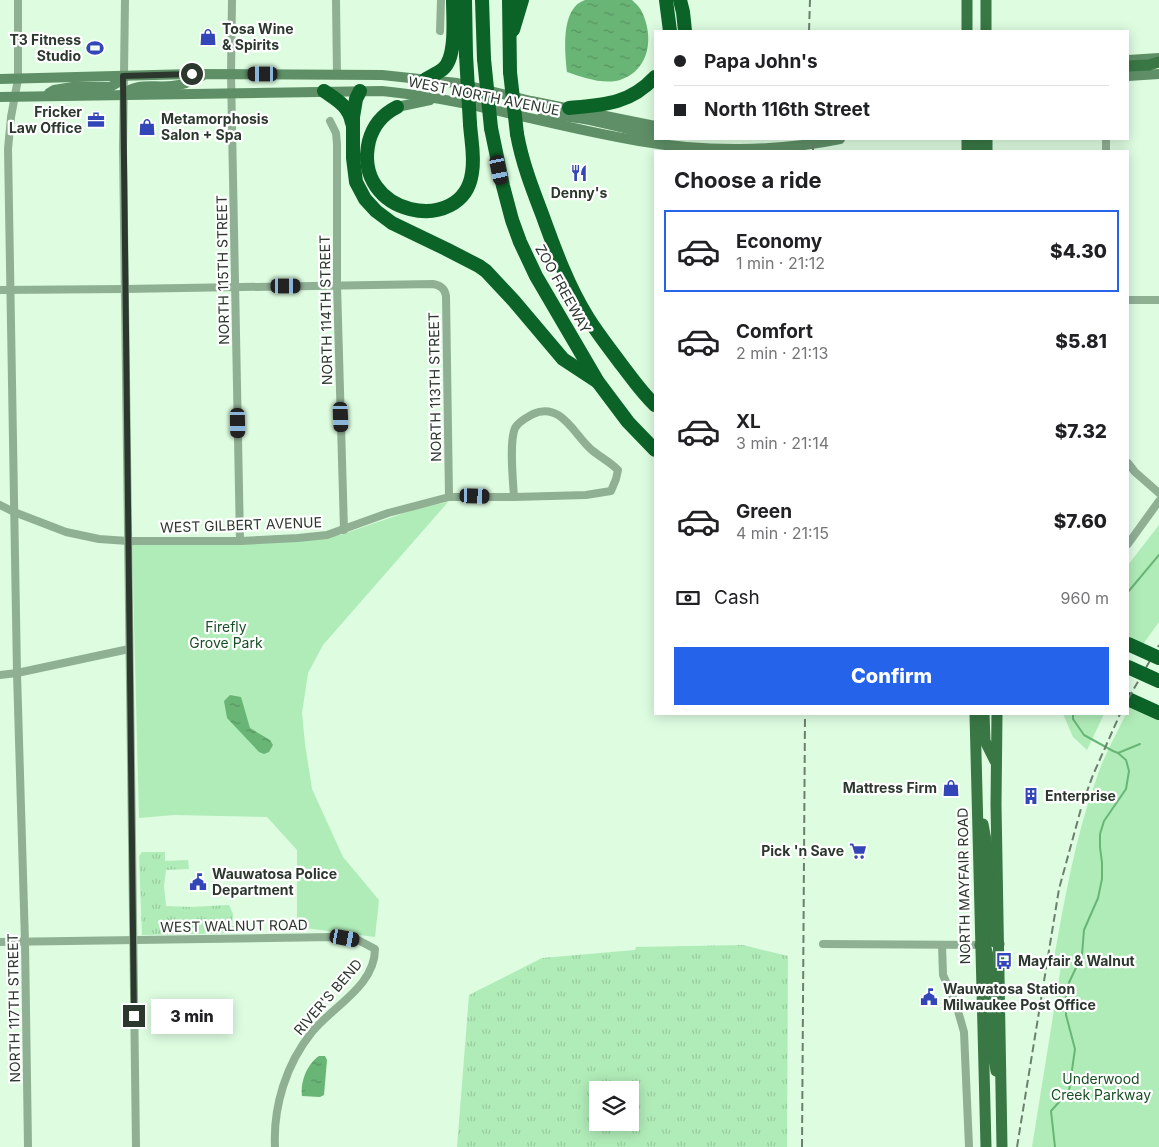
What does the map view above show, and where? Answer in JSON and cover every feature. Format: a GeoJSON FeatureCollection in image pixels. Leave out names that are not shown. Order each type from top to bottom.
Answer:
{"type":"FeatureCollection","features":[{"type":"Feature","properties":{"kind":"highway"},"geometry":{"type":"LineString","coordinates":[[426,78],[443,69],[449,61],[453,38],[453,0]]}},
{"type":"Feature","properties":{"kind":"highway"},"geometry":{"type":"LineString","coordinates":[[397,107],[378,122],[371,133],[366,152],[371,176],[379,191],[392,203],[411,210],[431,210],[450,206],[462,197],[469,185],[472,174],[465,0]]}},
{"type":"Feature","properties":{"kind":"highway","name":"ZOO FREEWAY"},"geometry":{"type":"LineString","coordinates":[[482,0],[484,59],[491,128],[503,186],[520,242],[536,276],[598,382],[628,422],[654,449]]}},
{"type":"Feature","properties":{"kind":"highway","name":"ZOO FREEWAY"},"geometry":{"type":"LineString","coordinates":[[509,0],[510,72],[518,134],[533,192],[553,246],[588,319],[654,405]]}},
{"type":"Feature","properties":{"kind":"highway"},"geometry":{"type":"LineString","coordinates":[[509,43],[522,0]]}},
{"type":"Feature","properties":{"kind":"highway"},"geometry":{"type":"LineString","coordinates":[[666,0],[670,30]]}},
{"type":"Feature","properties":{"kind":"highway"},"geometry":{"type":"LineString","coordinates":[[680,0],[685,30]]}},
{"type":"Feature","properties":{"kind":"highway"},"geometry":{"type":"LineString","coordinates":[[569,108],[605,104],[629,98],[643,89],[654,78]]}},
{"type":"Feature","properties":{"kind":"highway"},"geometry":{"type":"LineString","coordinates":[[324,91],[342,103],[347,109],[352,126]]}},
{"type":"Feature","properties":{"kind":"highway"},"geometry":{"type":"LineString","coordinates":[[360,91],[355,104],[352,126],[356,182],[365,199],[376,211],[397,226],[479,266],[498,283],[564,359],[598,382]]}},
{"type":"Feature","properties":{"kind":"highway"},"geometry":{"type":"LineString","coordinates":[[1129,644],[1159,658]]}},
{"type":"Feature","properties":{"kind":"highway"},"geometry":{"type":"LineString","coordinates":[[1129,667],[1159,681]]}},
{"type":"Feature","properties":{"kind":"highway"},"geometry":{"type":"LineString","coordinates":[[1129,699],[1159,713]]}},
{"type":"Feature","properties":{"kind":"main road"},"geometry":{"type":"LineString","coordinates":[[986,0],[986,30]]}},
{"type":"Feature","properties":{"kind":"main road"},"geometry":{"type":"LineString","coordinates":[[960,30],[967,1]]}},
{"type":"Feature","properties":{"kind":"main road"},"geometry":{"type":"LineString","coordinates":[[967,1],[967,30]]}},
{"type":"Feature","properties":{"kind":"main road"},"geometry":{"type":"LineString","coordinates":[[967,1],[974,19],[974,30]]}},
{"type":"Feature","properties":{"kind":"main road"},"geometry":{"type":"LineString","coordinates":[[1129,60],[1159,60]]}},
{"type":"Feature","properties":{"kind":"main road"},"geometry":{"type":"LineString","coordinates":[[1129,66],[1149,65],[1159,60]]}},
{"type":"Feature","properties":{"kind":"main road","name":"WEST NORTH AVENUE"},"geometry":{"type":"LineString","coordinates":[[0,79],[204,74],[388,75],[457,83],[531,101],[654,126]]}},
{"type":"Feature","properties":{"kind":"main road"},"geometry":{"type":"LineString","coordinates":[[123,95],[135,87],[173,86],[191,82],[204,74]]}},
{"type":"Feature","properties":{"kind":"main road"},"geometry":{"type":"LineString","coordinates":[[1129,76],[1159,74]]}},
{"type":"Feature","properties":{"kind":"main road"},"geometry":{"type":"LineString","coordinates":[[360,91],[367,83],[388,75]]}},
{"type":"Feature","properties":{"kind":"main road"},"geometry":{"type":"LineString","coordinates":[[39,97],[54,90],[110,87],[119,82],[123,76]]}},
{"type":"Feature","properties":{"kind":"main road","name":"WEST NORTH AVENUE"},"geometry":{"type":"LineString","coordinates":[[0,97],[360,91],[414,94],[440,98],[639,141],[670,142],[725,149],[754,148],[816,141]]}},
{"type":"Feature","properties":{"kind":"main road"},"geometry":{"type":"LineString","coordinates":[[397,107],[407,103],[440,98]]}},
{"type":"Feature","properties":{"kind":"main road"},"geometry":{"type":"LineString","coordinates":[[533,118],[554,116],[578,118],[646,133],[654,133]]}},
{"type":"Feature","properties":{"kind":"main road"},"geometry":{"type":"LineString","coordinates":[[969,142],[986,145]]}},
{"type":"Feature","properties":{"kind":"main road","name":"NORTH MAYFAIR ROAD"},"geometry":{"type":"LineString","coordinates":[[975,715],[986,1147]]}},
{"type":"Feature","properties":{"kind":"main road"},"geometry":{"type":"LineString","coordinates":[[984,715],[985,741],[996,764]]}},
{"type":"Feature","properties":{"kind":"main road"},"geometry":{"type":"LineString","coordinates":[[997,715],[996,764],[1002,1147]]}},
{"type":"Feature","properties":{"kind":"main road"},"geometry":{"type":"LineString","coordinates":[[977,799],[987,846],[988,932],[992,941],[999,944]]}},
{"type":"Feature","properties":{"kind":"main road"},"geometry":{"type":"LineString","coordinates":[[980,945],[986,948],[988,955],[991,1042],[1001,1098]]}},
{"type":"Feature","properties":{"kind":"street","name":"NORTH 117TH STREET"},"geometry":{"type":"LineString","coordinates":[[18,0],[18,78],[8,149],[17,673],[26,942],[28,1147]]}},
{"type":"Feature","properties":{"kind":"street"},"geometry":{"type":"LineString","coordinates":[[125,0],[123,76],[124,289],[136,1147]]}},
{"type":"Feature","properties":{"kind":"street","name":"NORTH 115TH STREET"},"geometry":{"type":"LineString","coordinates":[[232,0],[231,74],[240,541]]}},
{"type":"Feature","properties":{"kind":"street"},"geometry":{"type":"LineString","coordinates":[[336,0],[337,75]]}},
{"type":"Feature","properties":{"kind":"street"},"geometry":{"type":"LineString","coordinates":[[440,31],[442,0]]}},
{"type":"Feature","properties":{"kind":"street","name":"NORTH 114TH STREET"},"geometry":{"type":"LineString","coordinates":[[330,121],[336,133],[337,285],[344,530]]}},
{"type":"Feature","properties":{"kind":"street","name":"NORTH 113TH STREET"},"geometry":{"type":"LineString","coordinates":[[337,285],[433,284],[443,288],[446,296],[449,497]]}},
{"type":"Feature","properties":{"kind":"street"},"geometry":{"type":"LineString","coordinates":[[0,290],[337,285]]}},
{"type":"Feature","properties":{"kind":"street"},"geometry":{"type":"LineString","coordinates":[[1129,300],[1159,300]]}},
{"type":"Feature","properties":{"kind":"street","name":"WEST GILBERT AVENUE"},"geometry":{"type":"LineString","coordinates":[[0,505],[66,532],[99,539],[128,542],[240,541],[298,538],[327,535],[388,513],[449,497],[514,497],[611,491],[618,470],[610,462],[593,451],[561,416],[551,413],[536,413],[523,419],[516,427],[512,438],[514,497]]}},
{"type":"Feature","properties":{"kind":"street"},"geometry":{"type":"LineString","coordinates":[[1129,464],[1159,493]]}},
{"type":"Feature","properties":{"kind":"street"},"geometry":{"type":"LineString","coordinates":[[1129,543],[1159,500]]}},
{"type":"Feature","properties":{"kind":"street"},"geometry":{"type":"LineString","coordinates":[[0,675],[129,649]]}},
{"type":"Feature","properties":{"kind":"street","name":"WEST WALNUT ROAD"},"geometry":{"type":"LineString","coordinates":[[0,942],[332,937],[358,940],[375,949]]}},
{"type":"Feature","properties":{"kind":"street"},"geometry":{"type":"LineString","coordinates":[[823,944],[999,944]]}},
{"type":"Feature","properties":{"kind":"street"},"geometry":{"type":"LineString","coordinates":[[942,944],[943,975],[956,1004],[964,1032],[969,1147]]}},
{"type":"Feature","properties":{"kind":"street","name":"RIVER'S BEND"},"geometry":{"type":"LineString","coordinates":[[275,1147],[278,1106],[290,1069],[311,1032],[357,988],[369,973],[373,965],[375,949]]}},
{"type":"Feature","properties":{"kind":"green space","name":"Firefly Grove Park"},"geometry":{"type":"Polygon","coordinates":[[[448,502],[323,645],[308,673],[302,713],[312,789],[343,857],[379,900],[375,937],[297,927],[297,850],[267,817],[174,815],[139,818],[132,544],[340,535],[413,510],[448,502]]]}},
{"type":"Feature","properties":{"kind":"green space"},"geometry":{"type":"Polygon","coordinates":[[[1159,525],[1159,622],[1141,647],[1129,639],[1129,564],[1159,525]]]}},
{"type":"Feature","properties":{"kind":"green space","name":"Underwood Creek Parkway"},"geometry":{"type":"Polygon","coordinates":[[[1130,705],[1159,718],[1159,1147],[1032,1147],[1062,960],[1054,958],[1071,868],[1082,824],[1099,771],[1126,715],[1129,715],[1130,705]]]}},
{"type":"Feature","properties":{"kind":"green space"},"geometry":{"type":"Polygon","coordinates":[[[1063,715],[1104,715],[1087,750],[1073,737],[1063,715]]]}},
{"type":"Feature","properties":{"kind":"green space"},"geometry":{"type":"Polygon","coordinates":[[[142,852],[165,852],[165,861],[188,860],[189,869],[166,870],[164,886],[166,906],[229,905],[233,914],[232,926],[241,926],[239,933],[142,935],[139,856],[142,852]]]}},
{"type":"Feature","properties":{"kind":"green space"},"geometry":{"type":"Polygon","coordinates":[[[743,945],[788,956],[787,1147],[457,1147],[469,995],[542,958],[635,950],[636,947],[743,945]]]}},
{"type":"Feature","properties":{"kind":"water"},"geometry":{"type":"Polygon","coordinates":[[[585,0],[632,0],[641,10],[648,32],[647,52],[638,69],[630,75],[620,80],[607,82],[567,72],[565,43],[568,21],[571,12],[585,0]]]}},
{"type":"Feature","properties":{"kind":"water"},"geometry":{"type":"Polygon","coordinates":[[[230,695],[241,697],[250,728],[270,740],[273,745],[269,752],[264,754],[259,752],[227,718],[224,701],[230,695]]]}},
{"type":"Feature","properties":{"kind":"water"},"geometry":{"type":"Polygon","coordinates":[[[319,1056],[325,1056],[327,1060],[324,1095],[320,1097],[302,1096],[305,1074],[319,1056]]]}},
{"type":"Feature","properties":{"kind":"waterway"},"geometry":{"type":"LineString","coordinates":[[1129,591],[1159,555]]}},
{"type":"Feature","properties":{"kind":"waterway"},"geometry":{"type":"LineString","coordinates":[[1055,1147],[1051,1111],[1069,1091],[1075,1049],[1066,1015],[1066,989],[1082,955],[1084,930],[1098,898],[1102,879],[1100,834],[1104,821],[1126,789],[1129,771],[1126,760],[1118,753],[1084,735],[1073,719],[1073,715]]}},
{"type":"Feature","properties":{"kind":"waterway"},"geometry":{"type":"LineString","coordinates":[[1118,753],[1140,744]]}},
{"type":"Feature","properties":{"kind":"railway"},"geometry":{"type":"LineString","coordinates":[[809,30],[810,0]]}},
{"type":"Feature","properties":{"kind":"railway"},"geometry":{"type":"LineString","coordinates":[[813,140],[813,150]]}},
{"type":"Feature","properties":{"kind":"railway"},"geometry":{"type":"LineString","coordinates":[[1129,697],[1159,645]]}},
{"type":"Feature","properties":{"kind":"railway"},"geometry":{"type":"LineString","coordinates":[[802,1147],[805,715]]}},
{"type":"Feature","properties":{"kind":"railway"},"geometry":{"type":"LineString","coordinates":[[1017,1147],[1059,889],[1082,805],[1120,715]]}},
{"type":"Feature","properties":{"kind":"place","name":"Tosa Wine & Spirits"},"geometry":{"type":"Point","coordinates":[208,37]}},
{"type":"Feature","properties":{"kind":"place","name":"T3 Fitness Studio"},"geometry":{"type":"Point","coordinates":[95,48]}},
{"type":"Feature","properties":{"kind":"place","name":"Fricker Law Office"},"geometry":{"type":"Point","coordinates":[96,120]}},
{"type":"Feature","properties":{"kind":"place","name":"Metamorphosis Salon + Spa"},"geometry":{"type":"Point","coordinates":[147,127]}},
{"type":"Feature","properties":{"kind":"place","name":"Denny's"},"geometry":{"type":"Point","coordinates":[579,173]}},
{"type":"Feature","properties":{"kind":"place","name":"Mattress Firm"},"geometry":{"type":"Point","coordinates":[951,788]}},
{"type":"Feature","properties":{"kind":"place","name":"Enterprise"},"geometry":{"type":"Point","coordinates":[1031,796]}},
{"type":"Feature","properties":{"kind":"place","name":"Pick 'n Save"},"geometry":{"type":"Point","coordinates":[858,851]}},
{"type":"Feature","properties":{"kind":"place","name":"Wauwatosa Police Department"},"geometry":{"type":"Point","coordinates":[198,882]}},
{"type":"Feature","properties":{"kind":"place","name":"Mayfair & Walnut"},"geometry":{"type":"Point","coordinates":[1004,961]}},
{"type":"Feature","properties":{"kind":"place","name":"Wauwatosa Station Milwaukee Post Office"},"geometry":{"type":"Point","coordinates":[929,997]}},
{"type":"Feature","properties":{"kind":"route"},"geometry":{"type":"LineString","coordinates":[[134,1016],[123,76],[192,74]]}}]}
